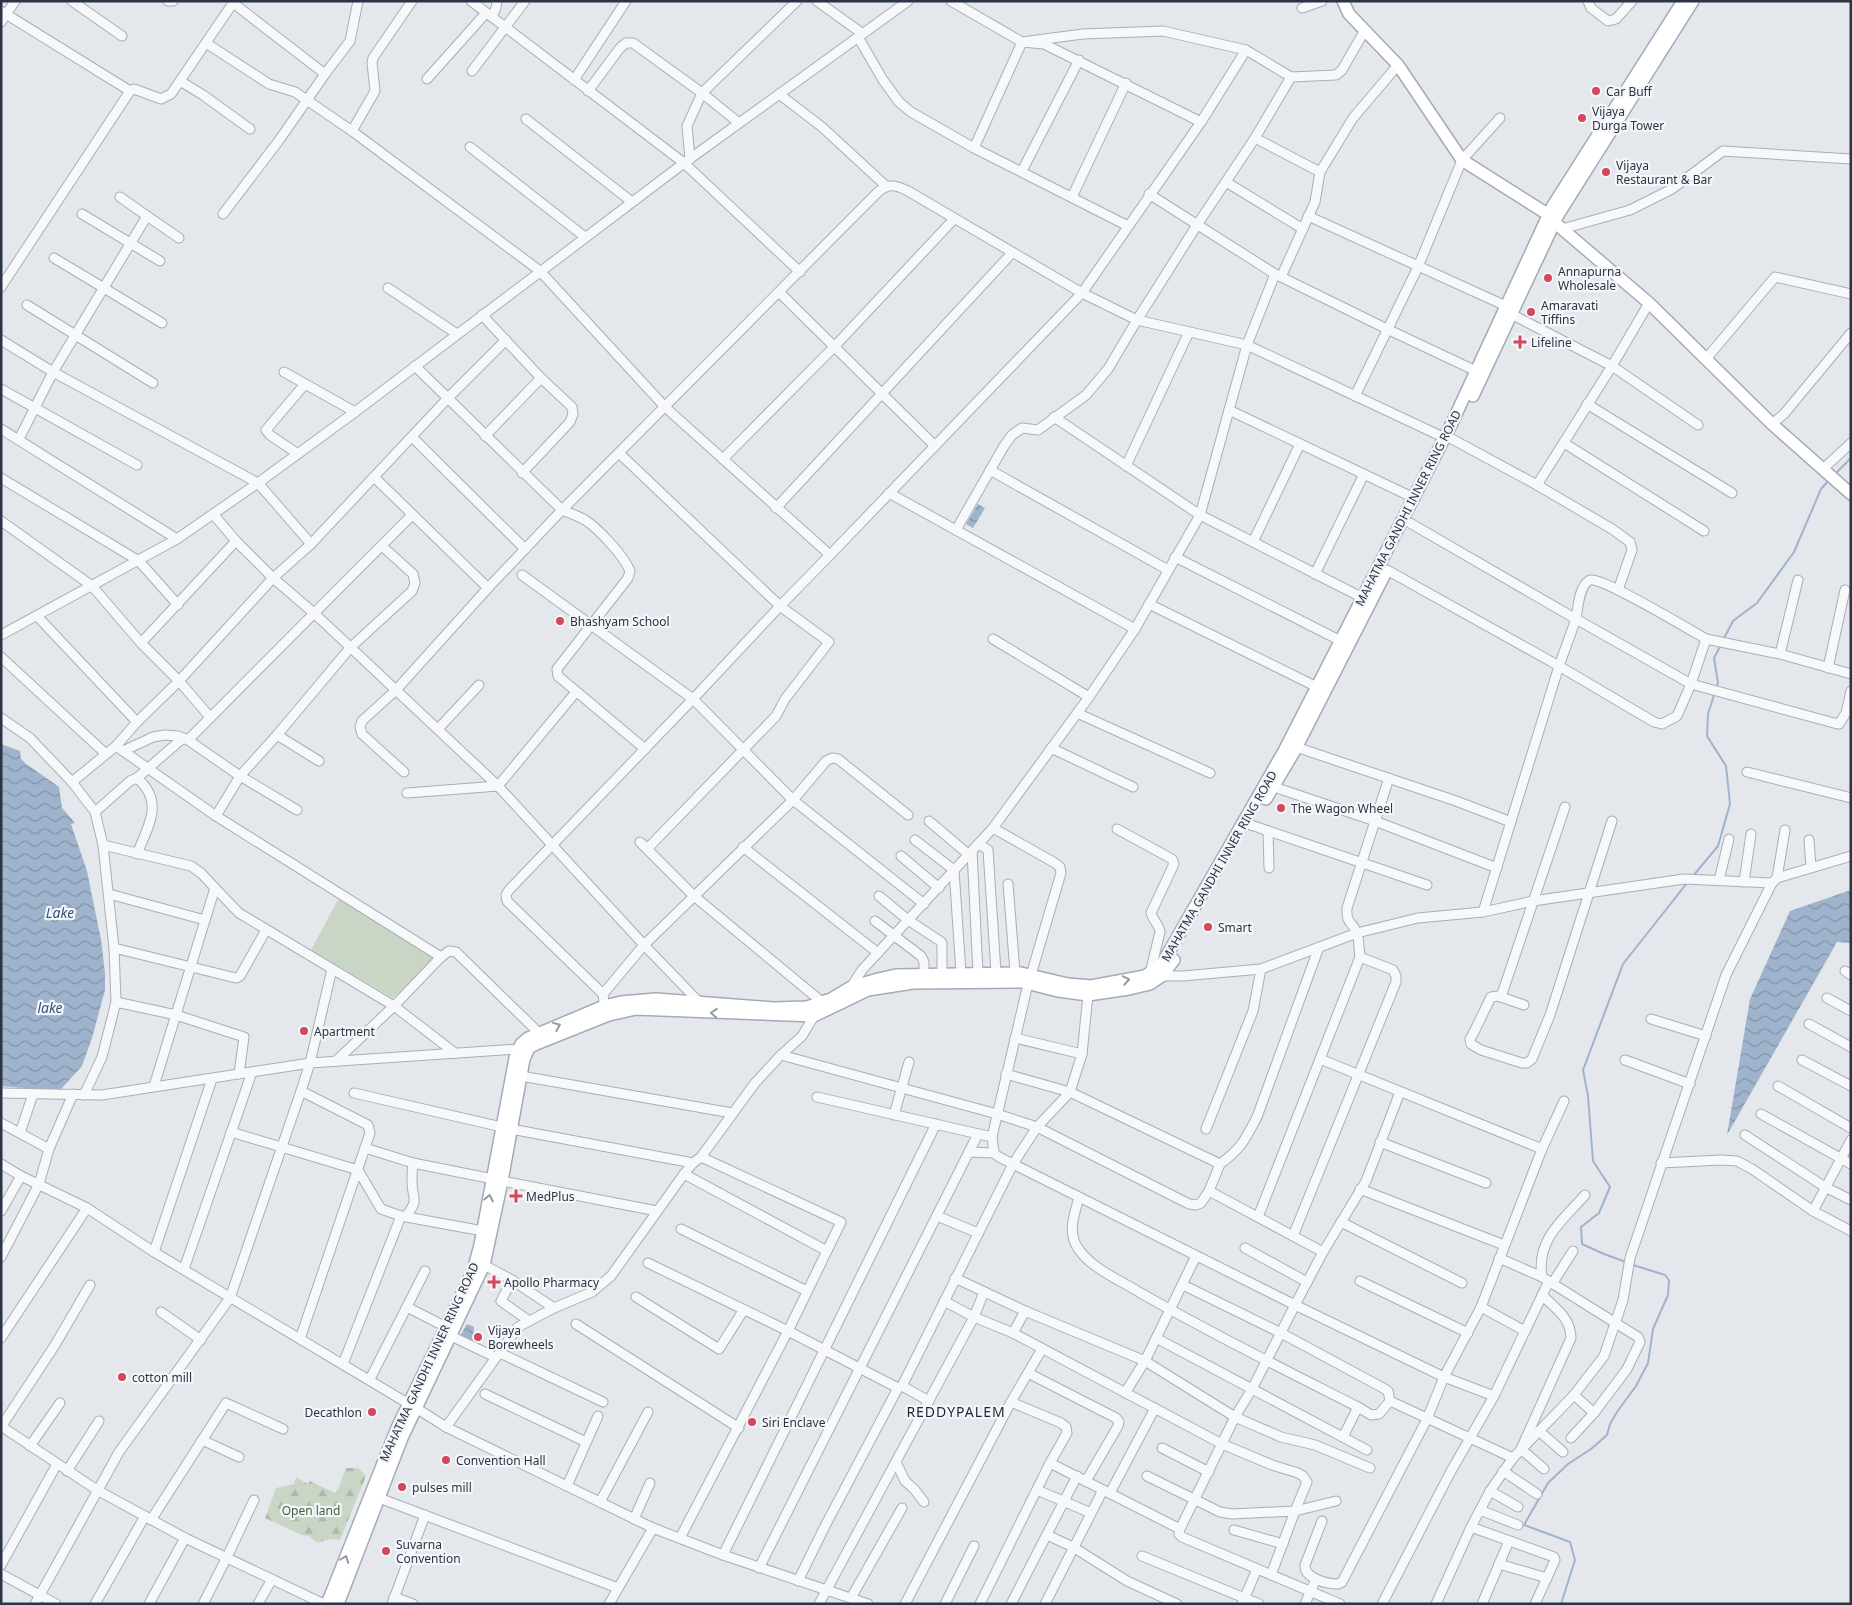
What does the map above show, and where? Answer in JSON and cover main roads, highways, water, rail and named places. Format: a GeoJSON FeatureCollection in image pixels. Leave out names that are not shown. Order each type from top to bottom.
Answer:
{"type":"FeatureCollection","features":[{"type":"Feature","properties":{"kind":"main road"},"geometry":{"type":"LineString","coordinates":[[1343,1],[1349,14],[1398,65],[1462,160],[1555,222],[1649,303],[1772,424],[1851,494]]}},
{"type":"Feature","properties":{"kind":"main road","name":"MAHATMA GANDHI INNER RING ROAD"},"geometry":{"type":"LineString","coordinates":[[326,1604],[397,1428],[412,1406],[448,1332],[484,1265],[507,1128],[526,1053],[529,1048],[620,1002],[656,1000],[739,1006],[807,1007],[822,1002],[851,987],[878,979],[896,975],[924,974],[1015,972],[1058,991],[1088,995],[1150,984],[1169,954],[1284,751],[1414,498],[1449,438],[1476,371],[1555,222],[1684,1]]}},
{"type":"Feature","properties":{"kind":"main road","name":"MAHATMA GANDHI INNER RING ROAD"},"geometry":{"type":"LineString","coordinates":[[1555,222],[1693,1]]}},
{"type":"Feature","properties":{"kind":"main road","name":"MAHATMA GANDHI INNER RING ROAD"},"geometry":{"type":"LineString","coordinates":[[507,1128],[518,1049],[528,1038],[539,1033],[605,1011],[649,1009],[719,1014],[814,1016],[868,990],[882,987],[913,983],[1030,979],[1091,986],[1155,974],[1175,958],[1296,747],[1410,523],[1509,310]]}},
{"type":"Feature","properties":{"kind":"main road","name":"MAHATMA GANDHI INNER RING ROAD"},"geometry":{"type":"LineString","coordinates":[[448,1332],[473,1271],[498,1180]]}},
{"type":"Feature","properties":{"kind":"main road","name":"MAHATMA GANDHI INNER RING ROAD"},"geometry":{"type":"LineString","coordinates":[[338,1604],[402,1438],[412,1406]]}},
{"type":"Feature","properties":{"kind":"water"},"geometry":{"type":"Polygon","coordinates":[[[978,504],[985,508],[973,528],[966,524],[978,504]]]}},
{"type":"Feature","properties":{"kind":"water","name":"lake"},"geometry":{"type":"Polygon","coordinates":[[[1,744],[20,751],[21,759],[25,763],[59,787],[62,808],[75,823],[71,824],[87,871],[101,940],[105,990],[92,1038],[82,1066],[57,1091],[1,1086],[1,744]]]}},
{"type":"Feature","properties":{"kind":"water"},"geometry":{"type":"Polygon","coordinates":[[[1851,890],[1851,943],[1837,942],[1727,1135],[1750,999],[1790,911],[1851,890]]]}},
{"type":"Feature","properties":{"kind":"water"},"geometry":{"type":"Polygon","coordinates":[[[467,1324],[474,1327],[473,1346],[460,1336],[467,1324]]]}},
{"type":"Feature","properties":{"kind":"waterway"},"geometry":{"type":"LineString","coordinates":[[1834,475],[1851,458]]}},
{"type":"Feature","properties":{"kind":"waterway"},"geometry":{"type":"LineString","coordinates":[[1723,640],[1733,621],[1757,603],[1794,552],[1821,489],[1829,480]]}},
{"type":"Feature","properties":{"kind":"waterway"},"geometry":{"type":"LineString","coordinates":[[1716,688],[1718,683],[1714,658],[1721,645]]}},
{"type":"Feature","properties":{"kind":"waterway"},"geometry":{"type":"LineString","coordinates":[[1693,876],[1718,846],[1730,804],[1726,766],[1707,736],[1708,714],[1715,692]]}},
{"type":"Feature","properties":{"kind":"waterway"},"geometry":{"type":"LineString","coordinates":[[1626,1262],[1582,1244],[1581,1227],[1599,1213],[1610,1187],[1593,1161],[1588,1096],[1583,1070],[1623,964],[1687,883]]}},
{"type":"Feature","properties":{"kind":"waterway"},"geometry":{"type":"LineString","coordinates":[[1561,1604],[1575,1560],[1570,1542],[1524,1525],[1548,1483],[1568,1464],[1591,1449],[1607,1435],[1610,1424],[1636,1386],[1648,1363],[1653,1329],[1668,1295],[1669,1280],[1665,1275],[1633,1265]]}},
{"type":"Feature","properties":{"kind":"place","name":"Car Buff"},"geometry":{"type":"Point","coordinates":[1596,91]}},
{"type":"Feature","properties":{"kind":"place","name":"Vijaya Durga Tower"},"geometry":{"type":"Point","coordinates":[1582,118]}},
{"type":"Feature","properties":{"kind":"place","name":"Vijaya Restaurant & Bar"},"geometry":{"type":"Point","coordinates":[1606,172]}},
{"type":"Feature","properties":{"kind":"place","name":"Annapurna Wholesale"},"geometry":{"type":"Point","coordinates":[1548,278]}},
{"type":"Feature","properties":{"kind":"place","name":"Amaravati Tiffins"},"geometry":{"type":"Point","coordinates":[1531,312]}},
{"type":"Feature","properties":{"kind":"place","name":"Lifeline"},"geometry":{"type":"Point","coordinates":[1520,342]}},
{"type":"Feature","properties":{"kind":"place","name":"Bhashyam School"},"geometry":{"type":"Point","coordinates":[560,621]}},
{"type":"Feature","properties":{"kind":"place","name":"The Wagon Wheel"},"geometry":{"type":"Point","coordinates":[1281,808]}},
{"type":"Feature","properties":{"kind":"place","name":"Smart"},"geometry":{"type":"Point","coordinates":[1208,927]}},
{"type":"Feature","properties":{"kind":"place","name":"Apartment"},"geometry":{"type":"Point","coordinates":[304,1031]}},
{"type":"Feature","properties":{"kind":"place","name":"MedPlus"},"geometry":{"type":"Point","coordinates":[516,1196]}},
{"type":"Feature","properties":{"kind":"place","name":"Apollo Pharmacy"},"geometry":{"type":"Point","coordinates":[494,1282]}},
{"type":"Feature","properties":{"kind":"place","name":"Vijaya Borewheels"},"geometry":{"type":"Point","coordinates":[478,1337]}},
{"type":"Feature","properties":{"kind":"place","name":"cotton mill"},"geometry":{"type":"Point","coordinates":[122,1377]}},
{"type":"Feature","properties":{"kind":"place","name":"Decathlon"},"geometry":{"type":"Point","coordinates":[372,1412]}},
{"type":"Feature","properties":{"kind":"place","name":"Siri Enclave"},"geometry":{"type":"Point","coordinates":[752,1422]}},
{"type":"Feature","properties":{"kind":"place","name":"Convention Hall"},"geometry":{"type":"Point","coordinates":[446,1460]}},
{"type":"Feature","properties":{"kind":"place","name":"pulses mill"},"geometry":{"type":"Point","coordinates":[402,1487]}},
{"type":"Feature","properties":{"kind":"place","name":"Suvarna Convention"},"geometry":{"type":"Point","coordinates":[386,1551]}},
{"type":"Feature","properties":{"kind":"district","name":"REDDYPALEM"},"geometry":{"type":"Point","coordinates":[956,1411]}},
{"type":"Feature","properties":{"kind":"water label","name":"Lake"},"geometry":{"type":"Point","coordinates":[60,912]}},
{"type":"Feature","properties":{"kind":"park label","name":"Open land"},"geometry":{"type":"Point","coordinates":[311,1510]}}]}
